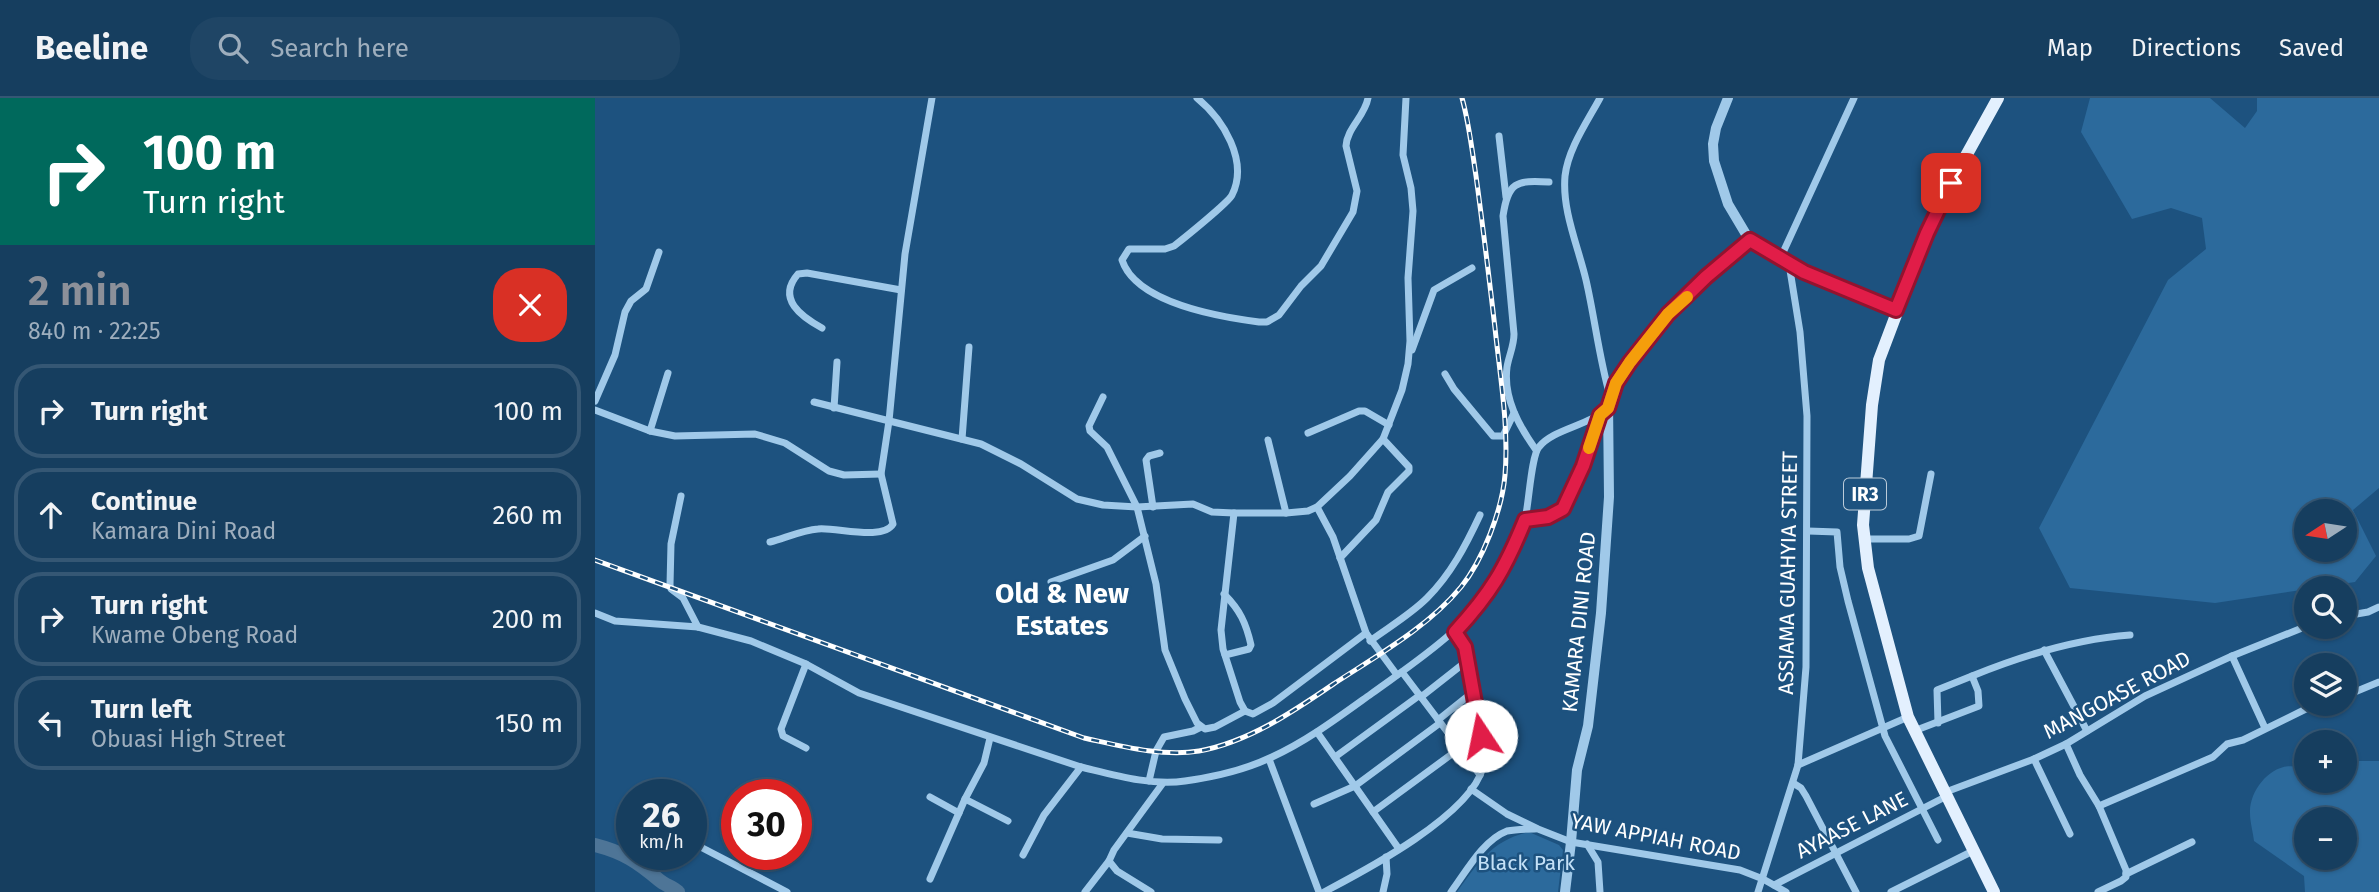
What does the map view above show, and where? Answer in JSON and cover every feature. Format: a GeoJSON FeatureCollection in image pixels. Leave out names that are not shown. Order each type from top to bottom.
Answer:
{"type":"FeatureCollection","features":[{"type":"Feature","properties":{"kind":"main road","name":"IR3"},"geometry":{"type":"LineString","coordinates":[[1994,892],[1908,717],[1868,568],[1863,538],[1874,387],[1879,360],[1896,310],[1939,207],[1999,98]]}},
{"type":"Feature","properties":{"kind":"street"},"geometry":{"type":"LineString","coordinates":[[770,542],[816,528],[864,532],[890,529],[893,524],[881,474],[910,220],[932,98]]}},
{"type":"Feature","properties":{"kind":"street"},"geometry":{"type":"LineString","coordinates":[[1197,98],[1229,136],[1237,165],[1232,196],[1174,246],[1165,249],[1129,249],[1122,260],[1125,268],[1140,285],[1173,301],[1196,310],[1259,322],[1273,319],[1282,312],[1301,286],[1321,266],[1353,212],[1357,191],[1346,139],[1361,116],[1367,98]]}},
{"type":"Feature","properties":{"kind":"street"},"geometry":{"type":"LineString","coordinates":[[1406,98],[1403,155],[1413,211],[1408,278],[1410,354]]}},
{"type":"Feature","properties":{"kind":"street"},"geometry":{"type":"LineString","coordinates":[[1600,98],[1569,161],[1565,174],[1565,191],[1611,396]]}},
{"type":"Feature","properties":{"kind":"street"},"geometry":{"type":"LineString","coordinates":[[1728,98],[1716,128],[1714,160],[1728,204],[1750,240],[1784,261],[1896,310]]}},
{"type":"Feature","properties":{"kind":"street"},"geometry":{"type":"LineString","coordinates":[[1784,261],[1854,98]]}},
{"type":"Feature","properties":{"kind":"street"},"geometry":{"type":"LineString","coordinates":[[1499,136],[1506,197],[1503,228],[1514,342],[1507,377],[1514,413],[1536,450]]}},
{"type":"Feature","properties":{"kind":"street"},"geometry":{"type":"LineString","coordinates":[[1506,197],[1520,181],[1549,182]]}},
{"type":"Feature","properties":{"kind":"street","name":"KAMARA DINI ROAD"},"geometry":{"type":"LineString","coordinates":[[1565,892],[1577,770],[1588,726],[1607,551],[1609,497],[1604,411],[1630,362],[1668,314],[1750,240]]}},
{"type":"Feature","properties":{"kind":"street"},"geometry":{"type":"LineString","coordinates":[[595,401],[615,355],[628,305],[646,289],[659,252]]}},
{"type":"Feature","properties":{"kind":"street","name":"ASSIAMA GUAHYIA STREET"},"geometry":{"type":"LineString","coordinates":[[1758,892],[1798,765],[1806,667],[1807,416],[1800,332],[1784,261]]}},
{"type":"Feature","properties":{"kind":"street"},"geometry":{"type":"LineString","coordinates":[[814,402],[962,439],[998,452],[1077,499],[1103,505],[1137,508],[1193,504],[1212,512],[1234,513],[1308,511],[1317,507],[1350,476],[1383,439],[1402,390],[1410,354],[1434,290],[1472,268]]}},
{"type":"Feature","properties":{"kind":"street"},"geometry":{"type":"LineString","coordinates":[[823,328],[804,318],[792,303],[790,295],[793,280],[798,274],[807,273],[901,290]]}},
{"type":"Feature","properties":{"kind":"street"},"geometry":{"type":"LineString","coordinates":[[962,439],[969,347]]}},
{"type":"Feature","properties":{"kind":"street"},"geometry":{"type":"LineString","coordinates":[[834,408],[837,362]]}},
{"type":"Feature","properties":{"kind":"street"},"geometry":{"type":"LineString","coordinates":[[650,431],[668,373]]}},
{"type":"Feature","properties":{"kind":"street"},"geometry":{"type":"LineString","coordinates":[[1445,374],[1493,436],[1503,436],[1514,413]]}},
{"type":"Feature","properties":{"kind":"street"},"geometry":{"type":"LineString","coordinates":[[1103,397],[1089,426],[1090,431],[1107,447],[1137,508],[1156,584],[1165,650],[1177,684],[1201,727],[1205,729],[1215,727],[1245,711]]}},
{"type":"Feature","properties":{"kind":"street"},"geometry":{"type":"LineString","coordinates":[[595,410],[650,431],[675,436],[755,434],[785,443],[829,471],[844,475],[881,474]]}},
{"type":"Feature","properties":{"kind":"street"},"geometry":{"type":"LineString","coordinates":[[1308,433],[1359,411],[1365,411],[1389,425]]}},
{"type":"Feature","properties":{"kind":"street"},"geometry":{"type":"LineString","coordinates":[[595,613],[615,621],[698,626],[751,641],[806,664],[859,693],[1080,767],[1163,783],[1214,775],[1269,759],[1317,732],[1455,632],[1486,597],[1500,576],[1525,520],[1536,450],[1547,440],[1604,411]]}},
{"type":"Feature","properties":{"kind":"street"},"geometry":{"type":"LineString","coordinates":[[1525,520],[1548,517],[1563,509],[1604,411]]}},
{"type":"Feature","properties":{"kind":"street"},"geometry":{"type":"LineString","coordinates":[[1340,558],[1375,520],[1388,492],[1409,471],[1409,467],[1383,439]]}},
{"type":"Feature","properties":{"kind":"street"},"geometry":{"type":"LineString","coordinates":[[1268,440],[1286,513]]}},
{"type":"Feature","properties":{"kind":"street"},"geometry":{"type":"LineString","coordinates":[[1153,507],[1146,460],[1149,456],[1160,453]]}},
{"type":"Feature","properties":{"kind":"street"},"geometry":{"type":"LineString","coordinates":[[1863,538],[1909,539],[1919,536],[1931,474]]}},
{"type":"Feature","properties":{"kind":"street"},"geometry":{"type":"LineString","coordinates":[[681,496],[671,544],[670,584],[671,589],[683,598],[698,626]]}},
{"type":"Feature","properties":{"kind":"street"},"geometry":{"type":"LineString","coordinates":[[1317,507],[1331,531],[1368,637],[1420,696],[1480,775]]}},
{"type":"Feature","properties":{"kind":"street"},"geometry":{"type":"LineString","coordinates":[[1234,513],[1221,630],[1225,655],[1240,702],[1245,711],[1253,714],[1273,703],[1432,592],[1459,558],[1480,515]]}},
{"type":"Feature","properties":{"kind":"street"},"geometry":{"type":"LineString","coordinates":[[1808,531],[1836,532],[1842,576],[1883,728],[1938,840]]}},
{"type":"Feature","properties":{"kind":"street"},"geometry":{"type":"LineString","coordinates":[[1051,582],[1113,560],[1145,536]]}},
{"type":"Feature","properties":{"kind":"street"},"geometry":{"type":"LineString","coordinates":[[1224,594],[1239,609],[1247,625],[1251,645],[1249,649],[1225,655]]}},
{"type":"Feature","properties":{"kind":"street"},"geometry":{"type":"LineString","coordinates":[[2357,614],[2379,607]]}},
{"type":"Feature","properties":{"kind":"street","name":"MANGOASE ROAD"},"geometry":{"type":"LineString","coordinates":[[1944,795],[2034,759],[2066,744],[2145,696],[2294,631]]}},
{"type":"Feature","properties":{"kind":"street"},"geometry":{"type":"LineString","coordinates":[[1269,759],[1322,892],[1399,849],[1447,815],[1480,775],[1484,755],[1468,660],[1462,642],[1455,632]]}},
{"type":"Feature","properties":{"kind":"street"},"geometry":{"type":"LineString","coordinates":[[1938,723],[1937,690],[2044,650],[2130,635]]}},
{"type":"Feature","properties":{"kind":"street"},"geometry":{"type":"LineString","coordinates":[[2044,650],[2087,731]]}},
{"type":"Feature","properties":{"kind":"street"},"geometry":{"type":"LineString","coordinates":[[2232,656],[2265,728]]}},
{"type":"Feature","properties":{"kind":"street"},"geometry":{"type":"LineString","coordinates":[[1335,757],[1468,660]]}},
{"type":"Feature","properties":{"kind":"street"},"geometry":{"type":"LineString","coordinates":[[806,664],[781,729],[783,736],[806,748]]}},
{"type":"Feature","properties":{"kind":"street"},"geometry":{"type":"LineString","coordinates":[[1914,731],[1979,706],[1978,691],[1972,676]]}},
{"type":"Feature","properties":{"kind":"street"},"geometry":{"type":"LineString","coordinates":[[2357,691],[2379,682]]}},
{"type":"Feature","properties":{"kind":"street"},"geometry":{"type":"LineString","coordinates":[[1314,804],[1355,786],[1473,692]]}},
{"type":"Feature","properties":{"kind":"street"},"geometry":{"type":"LineString","coordinates":[[2099,806],[2213,757],[2227,744],[2243,740],[2294,714]]}},
{"type":"Feature","properties":{"kind":"street"},"geometry":{"type":"LineString","coordinates":[[1798,765],[1908,717]]}},
{"type":"Feature","properties":{"kind":"street"},"geometry":{"type":"LineString","coordinates":[[1149,780],[1156,751],[1164,737],[1201,727]]}},
{"type":"Feature","properties":{"kind":"street"},"geometry":{"type":"LineString","coordinates":[[1317,732],[1399,849]]}},
{"type":"Feature","properties":{"kind":"street"},"geometry":{"type":"LineString","coordinates":[[930,879],[984,763],[990,738]]}},
{"type":"Feature","properties":{"kind":"street"},"geometry":{"type":"LineString","coordinates":[[2066,744],[2080,775],[2099,806],[2126,874]]}},
{"type":"Feature","properties":{"kind":"street"},"geometry":{"type":"LineString","coordinates":[[1373,812],[1459,748]]}},
{"type":"Feature","properties":{"kind":"street"},"geometry":{"type":"LineString","coordinates":[[2034,759],[2070,834]]}},
{"type":"Feature","properties":{"kind":"street"},"geometry":{"type":"LineString","coordinates":[[1023,855],[1044,816],[1080,767]]}},
{"type":"Feature","properties":{"kind":"street"},"geometry":{"type":"LineString","coordinates":[[1085,892],[1163,783]]}},
{"type":"Feature","properties":{"kind":"street"},"geometry":{"type":"LineString","coordinates":[[1793,783],[1801,788],[1806,796],[1856,892]]}},
{"type":"Feature","properties":{"kind":"street","name":"YAW APPIAH ROAD"},"geometry":{"type":"LineString","coordinates":[[1471,789],[1507,814],[1571,842],[1730,868],[1763,878],[1786,892]]}},
{"type":"Feature","properties":{"kind":"street","name":"AYAASE LANE"},"geometry":{"type":"LineString","coordinates":[[1774,885],[1944,795]]}},
{"type":"Feature","properties":{"kind":"street"},"geometry":{"type":"LineString","coordinates":[[930,797],[959,813]]}},
{"type":"Feature","properties":{"kind":"street"},"geometry":{"type":"LineString","coordinates":[[965,799],[1008,821]]}},
{"type":"Feature","properties":{"kind":"street"},"geometry":{"type":"LineString","coordinates":[[1451,892],[1486,846],[1500,835],[1516,830],[1538,829]]}},
{"type":"Feature","properties":{"kind":"street"},"geometry":{"type":"LineString","coordinates":[[1127,833],[1163,839],[1219,840]]}},
{"type":"Feature","properties":{"kind":"street"},"geometry":{"type":"LineString","coordinates":[[2098,892],[2121,881],[2126,874],[2192,842]]}},
{"type":"Feature","properties":{"kind":"street"},"geometry":{"type":"LineString","coordinates":[[1587,844],[1598,862],[1600,892]]}},
{"type":"Feature","properties":{"kind":"street"},"geometry":{"type":"LineString","coordinates":[[707,850],[787,892]]}},
{"type":"Feature","properties":{"kind":"street"},"geometry":{"type":"LineString","coordinates":[[1891,892],[1973,851]]}},
{"type":"Feature","properties":{"kind":"street"},"geometry":{"type":"LineString","coordinates":[[1383,892],[1387,857]]}},
{"type":"Feature","properties":{"kind":"street"},"geometry":{"type":"LineString","coordinates":[[1109,861],[1117,871],[1151,892]]}},
{"type":"Feature","properties":{"kind":"green space"},"geometry":{"type":"Polygon","coordinates":[[[2090,98],[2210,98],[2245,128],[2257,111],[2257,98],[2379,98],[2379,488],[2357,507],[2357,499],[2294,499],[2294,562],[2357,562],[2357,518],[2376,556],[2357,580],[2357,576],[2294,576],[2294,591],[2215,603],[2070,588],[2039,528],[2168,280],[2206,249],[2202,218],[2171,208],[2132,219],[2081,132],[2090,98]]]}},
{"type":"Feature","properties":{"kind":"green space"},"geometry":{"type":"Polygon","coordinates":[[[2357,761],[2379,761],[2379,892],[2305,892],[2304,876],[2295,870],[2357,870],[2357,807],[2294,807],[2294,869],[2254,841],[2250,816],[2255,793],[2260,783],[2268,776],[2286,767],[2294,767],[2294,793],[2357,793],[2357,761]]]}},
{"type":"Feature","properties":{"kind":"green space","name":"Black Park"},"geometry":{"type":"Polygon","coordinates":[[[1529,832],[1559,845],[1563,850],[1558,892],[1457,892],[1479,862],[1495,847],[1529,832]]]}},
{"type":"Feature","properties":{"kind":"waterway"},"geometry":{"type":"LineString","coordinates":[[595,845],[630,858],[678,892]]}},
{"type":"Feature","properties":{"kind":"railway"},"geometry":{"type":"LineString","coordinates":[[595,560],[1084,738],[1141,750],[1171,753],[1199,751],[1236,741],[1270,724],[1385,651],[1433,615],[1469,576],[1496,519],[1505,475],[1505,420],[1479,195],[1462,98]]}},
{"type":"Feature","properties":{"kind":"slow traffic"},"geometry":{"type":"LineString","coordinates":[[1589,448],[1600,415],[1608,408],[1616,383],[1668,314],[1687,297]]}},
{"type":"Feature","properties":{"kind":"district","name":"Old & New Estates"},"geometry":{"type":"Point","coordinates":[1062,609]}},
{"type":"Feature","properties":{"kind":"route"},"geometry":{"type":"LineString","coordinates":[[1481,736],[1465,647],[1455,632],[1486,597],[1500,576],[1525,520],[1548,517],[1563,509],[1583,466],[1600,415],[1608,408],[1616,383],[1668,314],[1750,240],[1804,272],[1896,310],[1927,233],[1951,183]]}}]}
